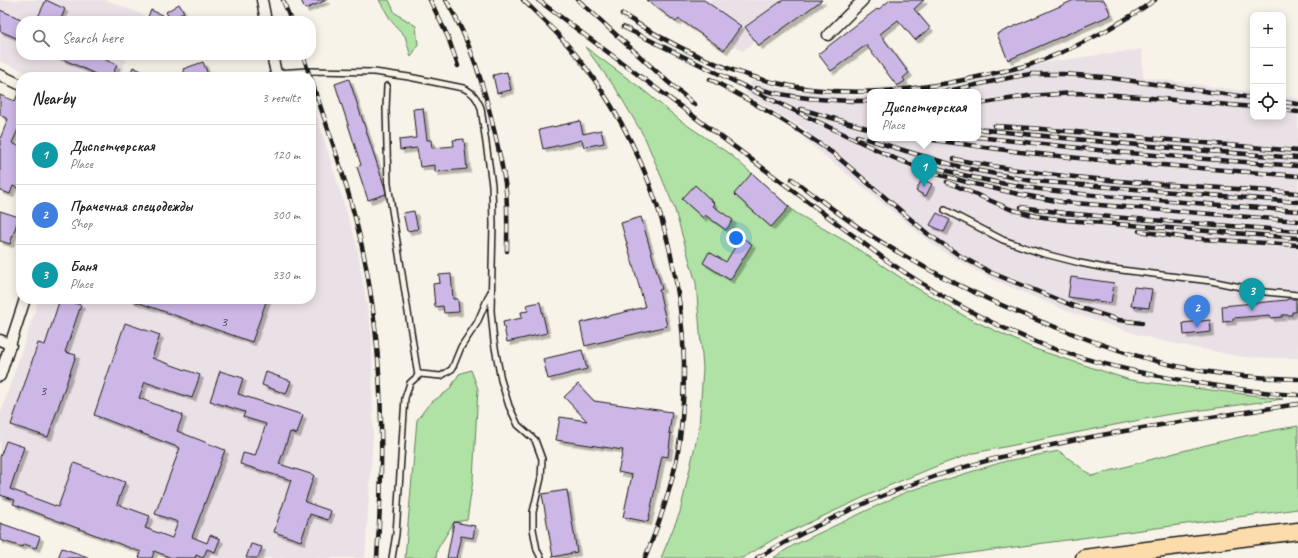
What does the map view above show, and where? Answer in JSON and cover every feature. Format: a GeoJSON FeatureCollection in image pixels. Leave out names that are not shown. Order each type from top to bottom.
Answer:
{"type":"FeatureCollection","features":[{"type":"Feature","properties":{"kind":"main road"},"geometry":{"type":"LineString","coordinates":[[1084,558],[1298,532]]}},
{"type":"Feature","properties":{"kind":"street"},"geometry":{"type":"LineString","coordinates":[[262,0],[265,16]]}},
{"type":"Feature","properties":{"kind":"street"},"geometry":{"type":"LineString","coordinates":[[828,35],[863,0]]}},
{"type":"Feature","properties":{"kind":"street"},"geometry":{"type":"LineString","coordinates":[[272,60],[274,72]]}},
{"type":"Feature","properties":{"kind":"street"},"geometry":{"type":"LineString","coordinates":[[0,75],[16,83]]}},
{"type":"Feature","properties":{"kind":"street"},"geometry":{"type":"LineString","coordinates":[[0,376],[23,304]]}},
{"type":"Feature","properties":{"kind":"street"},"geometry":{"type":"LineString","coordinates":[[0,340],[11,345]]}},
{"type":"Feature","properties":{"kind":"lane"},"geometry":{"type":"LineString","coordinates":[[300,72],[374,72],[452,85],[463,88],[474,95],[478,100],[492,185],[493,224],[491,290],[493,337],[505,394],[518,424],[535,440],[542,459],[541,478],[533,512],[533,530],[537,550],[541,558]]}},
{"type":"Feature","properties":{"kind":"lane"},"geometry":{"type":"LineString","coordinates":[[387,86],[386,109],[388,184],[418,376]]}},
{"type":"Feature","properties":{"kind":"lane"},"geometry":{"type":"LineString","coordinates":[[945,210],[1009,242],[1041,253],[1080,263],[1105,268],[1219,283],[1265,292],[1298,295]]}},
{"type":"Feature","properties":{"kind":"lane"},"geometry":{"type":"LineString","coordinates":[[392,558],[396,534],[405,398],[410,383],[420,374],[441,376],[452,369],[462,346],[477,324],[491,290]]}},
{"type":"Feature","properties":{"kind":"shaded area"},"geometry":{"type":"Polygon","coordinates":[[[0,0],[106,0],[144,15],[16,16],[16,60],[126,60],[122,72],[26,72],[0,61],[0,0]]]}},
{"type":"Feature","properties":{"kind":"shaded area"},"geometry":{"type":"Polygon","coordinates":[[[665,0],[807,0],[743,51],[665,0]]]}},
{"type":"Feature","properties":{"kind":"shaded area"},"geometry":{"type":"Polygon","coordinates":[[[1142,49],[1143,77],[1250,92],[1250,120],[1286,120],[1286,96],[1298,98],[1298,358],[1243,357],[1166,342],[1139,335],[1067,311],[994,280],[936,247],[803,138],[808,131],[745,93],[752,80],[771,86],[801,92],[867,96],[867,141],[981,141],[981,89],[940,89],[1047,62],[1142,49]]]}},
{"type":"Feature","properties":{"kind":"shaded area"},"geometry":{"type":"Polygon","coordinates":[[[316,113],[357,246],[372,336],[373,436],[365,558],[180,558],[0,498],[0,415],[37,304],[316,304],[316,113]]]}},
{"type":"Feature","properties":{"kind":"green space"},"geometry":{"type":"Polygon","coordinates":[[[379,0],[389,0],[395,13],[416,26],[418,45],[411,57],[405,36],[392,22],[379,0]]]}},
{"type":"Feature","properties":{"kind":"green space"},"geometry":{"type":"Polygon","coordinates":[[[585,47],[642,89],[681,121],[731,155],[796,213],[847,242],[915,287],[968,318],[1035,349],[1130,380],[1283,399],[1165,415],[974,453],[937,466],[886,487],[774,539],[743,558],[661,558],[680,512],[699,428],[703,368],[696,283],[674,207],[645,138],[616,89],[585,47]]]}},
{"type":"Feature","properties":{"kind":"green space"},"geometry":{"type":"Polygon","coordinates":[[[471,370],[478,389],[473,480],[467,520],[454,522],[437,550],[436,558],[405,558],[417,420],[429,404],[449,390],[459,374],[471,370]]]}},
{"type":"Feature","properties":{"kind":"green space"},"geometry":{"type":"Polygon","coordinates":[[[1298,426],[1298,509],[933,558],[773,558],[794,545],[906,492],[1006,461],[1059,451],[1092,476],[1220,442],[1298,426]]]}},
{"type":"Feature","properties":{"kind":"building"},"geometry":{"type":"Polygon","coordinates":[[[46,0],[65,9],[62,16],[38,16],[46,0]]]}},
{"type":"Feature","properties":{"kind":"building"},"geometry":{"type":"Polygon","coordinates":[[[301,0],[327,0],[305,9],[301,0]]]}},
{"type":"Feature","properties":{"kind":"building"},"geometry":{"type":"Polygon","coordinates":[[[647,0],[704,0],[741,26],[724,50],[679,19],[676,22],[647,0]]]}},
{"type":"Feature","properties":{"kind":"building"},"geometry":{"type":"Polygon","coordinates":[[[783,0],[822,0],[759,46],[745,27],[783,0]]]}},
{"type":"Feature","properties":{"kind":"building"},"geometry":{"type":"Polygon","coordinates":[[[890,0],[924,0],[914,9],[930,28],[915,40],[898,20],[880,34],[909,73],[903,78],[905,81],[897,86],[866,45],[831,71],[818,54],[890,0]]]}},
{"type":"Feature","properties":{"kind":"building"},"geometry":{"type":"Polygon","coordinates":[[[1074,0],[1104,0],[1111,15],[1008,60],[997,34],[1074,0]]]}},
{"type":"Feature","properties":{"kind":"building"},"geometry":{"type":"Polygon","coordinates":[[[179,4],[184,12],[178,16],[168,16],[166,12],[179,4]]]}},
{"type":"Feature","properties":{"kind":"building"},"geometry":{"type":"Polygon","coordinates":[[[0,10],[16,17],[16,38],[0,31],[0,10]]]}},
{"type":"Feature","properties":{"kind":"building"},"geometry":{"type":"Polygon","coordinates":[[[151,10],[162,15],[162,16],[148,16],[151,10]]]}},
{"type":"Feature","properties":{"kind":"building"},"geometry":{"type":"Polygon","coordinates":[[[65,60],[106,60],[117,65],[114,72],[91,72],[65,60]]]}},
{"type":"Feature","properties":{"kind":"building"},"geometry":{"type":"Polygon","coordinates":[[[203,62],[207,72],[184,72],[183,69],[203,62]]]}},
{"type":"Feature","properties":{"kind":"building"},"geometry":{"type":"Polygon","coordinates":[[[133,67],[144,72],[131,72],[133,67]]]}},
{"type":"Feature","properties":{"kind":"building"},"geometry":{"type":"Polygon","coordinates":[[[507,72],[511,90],[497,93],[493,75],[507,72]]]}},
{"type":"Feature","properties":{"kind":"building"},"geometry":{"type":"Polygon","coordinates":[[[349,79],[386,194],[368,200],[357,167],[361,165],[335,84],[349,79]]]}},
{"type":"Feature","properties":{"kind":"building"},"geometry":{"type":"Polygon","coordinates":[[[0,95],[15,101],[16,98],[16,134],[12,143],[16,145],[16,187],[13,186],[10,194],[0,190],[0,139],[8,119],[0,115],[0,95]]]}},
{"type":"Feature","properties":{"kind":"building"},"geometry":{"type":"Polygon","coordinates":[[[423,108],[427,140],[431,140],[432,148],[454,146],[453,140],[464,139],[467,169],[435,172],[435,165],[420,167],[417,148],[400,150],[399,140],[416,138],[413,109],[423,108]]]}},
{"type":"Feature","properties":{"kind":"building"},"geometry":{"type":"Polygon","coordinates":[[[580,121],[583,134],[601,130],[604,143],[584,147],[582,140],[543,149],[539,130],[580,121]]]}},
{"type":"Feature","properties":{"kind":"building"},"geometry":{"type":"Polygon","coordinates":[[[752,173],[789,207],[771,227],[734,194],[752,173]]]}},
{"type":"Feature","properties":{"kind":"building"},"geometry":{"type":"Polygon","coordinates":[[[922,179],[932,184],[926,196],[916,191],[922,179]]]}},
{"type":"Feature","properties":{"kind":"building"},"geometry":{"type":"Polygon","coordinates":[[[695,185],[715,204],[713,206],[733,220],[726,230],[705,215],[703,218],[682,199],[695,185]]]}},
{"type":"Feature","properties":{"kind":"building"},"geometry":{"type":"Polygon","coordinates":[[[0,211],[16,216],[16,226],[10,244],[0,241],[0,211]]]}},
{"type":"Feature","properties":{"kind":"building"},"geometry":{"type":"Polygon","coordinates":[[[414,211],[418,229],[407,231],[403,213],[414,211]]]}},
{"type":"Feature","properties":{"kind":"building"},"geometry":{"type":"Polygon","coordinates":[[[937,213],[950,220],[944,232],[930,225],[937,213]]]}},
{"type":"Feature","properties":{"kind":"building"},"geometry":{"type":"Polygon","coordinates":[[[641,217],[662,289],[659,290],[667,326],[585,346],[580,323],[645,307],[621,223],[641,217]]]}},
{"type":"Feature","properties":{"kind":"building"},"geometry":{"type":"Polygon","coordinates":[[[741,237],[752,244],[730,280],[703,263],[709,252],[726,262],[741,237]]]}},
{"type":"Feature","properties":{"kind":"building"},"geometry":{"type":"Polygon","coordinates":[[[451,274],[453,299],[458,299],[459,312],[444,313],[443,306],[435,307],[433,284],[440,283],[439,275],[451,274]]]}},
{"type":"Feature","properties":{"kind":"building"},"geometry":{"type":"Polygon","coordinates":[[[1071,277],[1114,283],[1111,303],[1068,297],[1071,277]]]}},
{"type":"Feature","properties":{"kind":"building"},"geometry":{"type":"Polygon","coordinates":[[[1134,287],[1152,289],[1149,308],[1131,306],[1134,287]]]}},
{"type":"Feature","properties":{"kind":"building"},"geometry":{"type":"Polygon","coordinates":[[[1296,299],[1296,312],[1292,312],[1292,315],[1282,315],[1282,317],[1271,318],[1270,315],[1233,318],[1233,321],[1223,322],[1222,306],[1296,299]]]}},
{"type":"Feature","properties":{"kind":"building"},"geometry":{"type":"Polygon","coordinates":[[[540,302],[547,333],[507,342],[503,322],[522,318],[521,312],[528,311],[526,305],[540,302]]]}},
{"type":"Feature","properties":{"kind":"building"},"geometry":{"type":"Polygon","coordinates":[[[58,304],[81,305],[65,352],[76,355],[48,437],[11,425],[38,343],[45,345],[58,304]]]}},
{"type":"Feature","properties":{"kind":"building"},"geometry":{"type":"Polygon","coordinates":[[[143,304],[265,304],[252,342],[143,304]]]}},
{"type":"Feature","properties":{"kind":"building"},"geometry":{"type":"Polygon","coordinates":[[[1210,320],[1211,332],[1184,335],[1183,323],[1210,320]]]}},
{"type":"Feature","properties":{"kind":"building"},"geometry":{"type":"Polygon","coordinates":[[[125,323],[160,335],[152,358],[200,375],[192,398],[145,382],[139,398],[183,415],[177,431],[225,450],[192,537],[207,543],[210,535],[220,539],[215,552],[207,549],[203,558],[196,555],[195,558],[172,558],[154,551],[152,558],[139,558],[141,552],[13,504],[15,500],[0,495],[0,457],[6,441],[24,447],[10,489],[58,507],[74,463],[125,482],[117,504],[150,516],[145,528],[172,538],[178,522],[155,514],[180,448],[94,415],[125,323]]]}},
{"type":"Feature","properties":{"kind":"building"},"geometry":{"type":"Polygon","coordinates":[[[582,350],[587,369],[548,379],[543,359],[582,350]]]}},
{"type":"Feature","properties":{"kind":"building"},"geometry":{"type":"Polygon","coordinates":[[[220,371],[243,378],[238,394],[303,415],[297,434],[290,432],[279,464],[314,475],[305,502],[331,511],[328,520],[310,514],[301,541],[274,532],[291,480],[240,464],[243,453],[255,456],[266,424],[243,417],[245,412],[210,401],[220,371]]]}},
{"type":"Feature","properties":{"kind":"building"},"geometry":{"type":"Polygon","coordinates":[[[266,372],[291,381],[286,394],[262,385],[266,372]]]}},
{"type":"Feature","properties":{"kind":"building"},"geometry":{"type":"Polygon","coordinates":[[[578,384],[594,401],[672,412],[668,457],[662,456],[648,522],[623,517],[632,475],[618,472],[623,450],[556,440],[560,417],[587,421],[564,397],[578,384]]]}},
{"type":"Feature","properties":{"kind":"building"},"geometry":{"type":"Polygon","coordinates":[[[567,490],[577,552],[553,557],[542,494],[567,490]]]}},
{"type":"Feature","properties":{"kind":"building"},"geometry":{"type":"Polygon","coordinates":[[[454,522],[475,526],[473,538],[461,536],[456,558],[447,558],[454,522]]]}},
{"type":"Feature","properties":{"kind":"building"},"geometry":{"type":"Polygon","coordinates":[[[0,523],[40,537],[36,548],[24,544],[22,547],[0,540],[0,523]]]}},
{"type":"Feature","properties":{"kind":"building"},"geometry":{"type":"Polygon","coordinates":[[[251,544],[262,547],[258,558],[246,558],[251,544]]]}},
{"type":"Feature","properties":{"kind":"building"},"geometry":{"type":"Polygon","coordinates":[[[62,548],[88,557],[58,558],[62,548]]]}},
{"type":"Feature","properties":{"kind":"railway"},"geometry":{"type":"LineString","coordinates":[[283,0],[289,16]]}},
{"type":"Feature","properties":{"kind":"railway"},"geometry":{"type":"LineString","coordinates":[[430,0],[448,37],[458,66]]}},
{"type":"Feature","properties":{"kind":"railway"},"geometry":{"type":"LineString","coordinates":[[446,0],[470,48],[491,116],[505,184],[507,206],[507,251]]}},
{"type":"Feature","properties":{"kind":"railway"},"geometry":{"type":"LineString","coordinates":[[523,0],[551,27],[576,55],[601,89],[622,124],[640,161],[655,200],[667,239],[676,279],[684,362],[683,412],[678,450],[670,487],[663,511],[645,558]]}},
{"type":"Feature","properties":{"kind":"railway"},"geometry":{"type":"LineString","coordinates":[[538,0],[886,260],[963,308],[1046,346],[1082,358],[1156,375],[1219,386],[1259,392],[1298,395]]}},
{"type":"Feature","properties":{"kind":"railway"},"geometry":{"type":"LineString","coordinates":[[578,0],[695,105]]}},
{"type":"Feature","properties":{"kind":"railway"},"geometry":{"type":"LineString","coordinates":[[903,89],[956,82],[1032,64],[1080,44],[1126,19],[1155,0]]}},
{"type":"Feature","properties":{"kind":"railway"},"geometry":{"type":"LineString","coordinates":[[622,14],[694,54],[713,63],[752,77],[798,87],[851,92],[867,91]]}},
{"type":"Feature","properties":{"kind":"railway"},"geometry":{"type":"LineString","coordinates":[[623,27],[756,92]]}},
{"type":"Feature","properties":{"kind":"railway"},"geometry":{"type":"LineString","coordinates":[[305,60],[308,72]]}},
{"type":"Feature","properties":{"kind":"railway"},"geometry":{"type":"LineString","coordinates":[[957,89],[1031,74],[1063,74],[1104,77],[1250,98]]}},
{"type":"Feature","properties":{"kind":"railway"},"geometry":{"type":"LineString","coordinates":[[710,79],[774,115],[834,154],[928,234],[962,257],[992,273],[1071,305],[1119,320],[1142,323]]}},
{"type":"Feature","properties":{"kind":"railway"},"geometry":{"type":"LineString","coordinates":[[756,88],[784,95],[813,99],[867,101]]}},
{"type":"Feature","properties":{"kind":"railway"},"geometry":{"type":"LineString","coordinates":[[751,90],[894,158],[930,172],[970,183],[1062,202],[1298,221]]}},
{"type":"Feature","properties":{"kind":"railway"},"geometry":{"type":"LineString","coordinates":[[981,104],[1028,96],[1075,93],[1117,95],[1250,107]]}},
{"type":"Feature","properties":{"kind":"railway"},"geometry":{"type":"LineString","coordinates":[[316,94],[353,211],[371,293],[379,369],[381,407],[381,483],[377,558]]}},
{"type":"Feature","properties":{"kind":"railway"},"geometry":{"type":"LineString","coordinates":[[1286,102],[1298,104]]}},
{"type":"Feature","properties":{"kind":"railway"},"geometry":{"type":"LineString","coordinates":[[801,109],[867,128]]}},
{"type":"Feature","properties":{"kind":"railway"},"geometry":{"type":"LineString","coordinates":[[1286,110],[1298,112]]}},
{"type":"Feature","properties":{"kind":"railway"},"geometry":{"type":"LineString","coordinates":[[994,126],[1298,151]]}},
{"type":"Feature","properties":{"kind":"railway"},"geometry":{"type":"LineString","coordinates":[[981,129],[1138,145],[1298,158]]}},
{"type":"Feature","properties":{"kind":"railway"},"geometry":{"type":"LineString","coordinates":[[857,136],[867,139]]}},
{"type":"Feature","properties":{"kind":"railway"},"geometry":{"type":"LineString","coordinates":[[981,137],[1116,152],[1298,166]]}},
{"type":"Feature","properties":{"kind":"railway"},"geometry":{"type":"LineString","coordinates":[[873,141],[964,168],[1033,181],[1298,202]]}},
{"type":"Feature","properties":{"kind":"railway"},"geometry":{"type":"LineString","coordinates":[[941,141],[1020,152],[1088,159],[1298,176]]}},
{"type":"Feature","properties":{"kind":"railway"},"geometry":{"type":"LineString","coordinates":[[954,159],[997,167],[1082,178],[1298,193]]}},
{"type":"Feature","properties":{"kind":"railway"},"geometry":{"type":"LineString","coordinates":[[937,168],[988,181],[1039,189],[1118,197],[1298,211]]}},
{"type":"Feature","properties":{"kind":"railway"},"geometry":{"type":"LineString","coordinates":[[792,179],[873,237],[920,265],[994,302],[1045,323],[1125,352],[1181,367],[1239,376],[1298,379]]}},
{"type":"Feature","properties":{"kind":"railway"},"geometry":{"type":"LineString","coordinates":[[947,182],[1010,209],[1036,216],[1065,220],[1298,238]]}},
{"type":"Feature","properties":{"kind":"railway"},"geometry":{"type":"LineString","coordinates":[[1021,207],[1098,216],[1298,231]]}},
{"type":"Feature","properties":{"kind":"railway"},"geometry":{"type":"LineString","coordinates":[[1139,231],[1187,238],[1298,245]]}},
{"type":"Feature","properties":{"kind":"railway"},"geometry":{"type":"LineString","coordinates":[[757,558],[795,537],[855,508],[916,483],[962,468],[1009,455],[1105,434],[1298,404]]}},
{"type":"Feature","properties":{"kind":"place","name":"Диспетчерская"},"geometry":{"type":"Point","coordinates":[924,187]}},
{"type":"Feature","properties":{"kind":"place","name":"Баня"},"geometry":{"type":"Point","coordinates":[1252,311]}},
{"type":"Feature","properties":{"kind":"place","name":"Прачечная спецодежды"},"geometry":{"type":"Point","coordinates":[1197,328]}}]}
